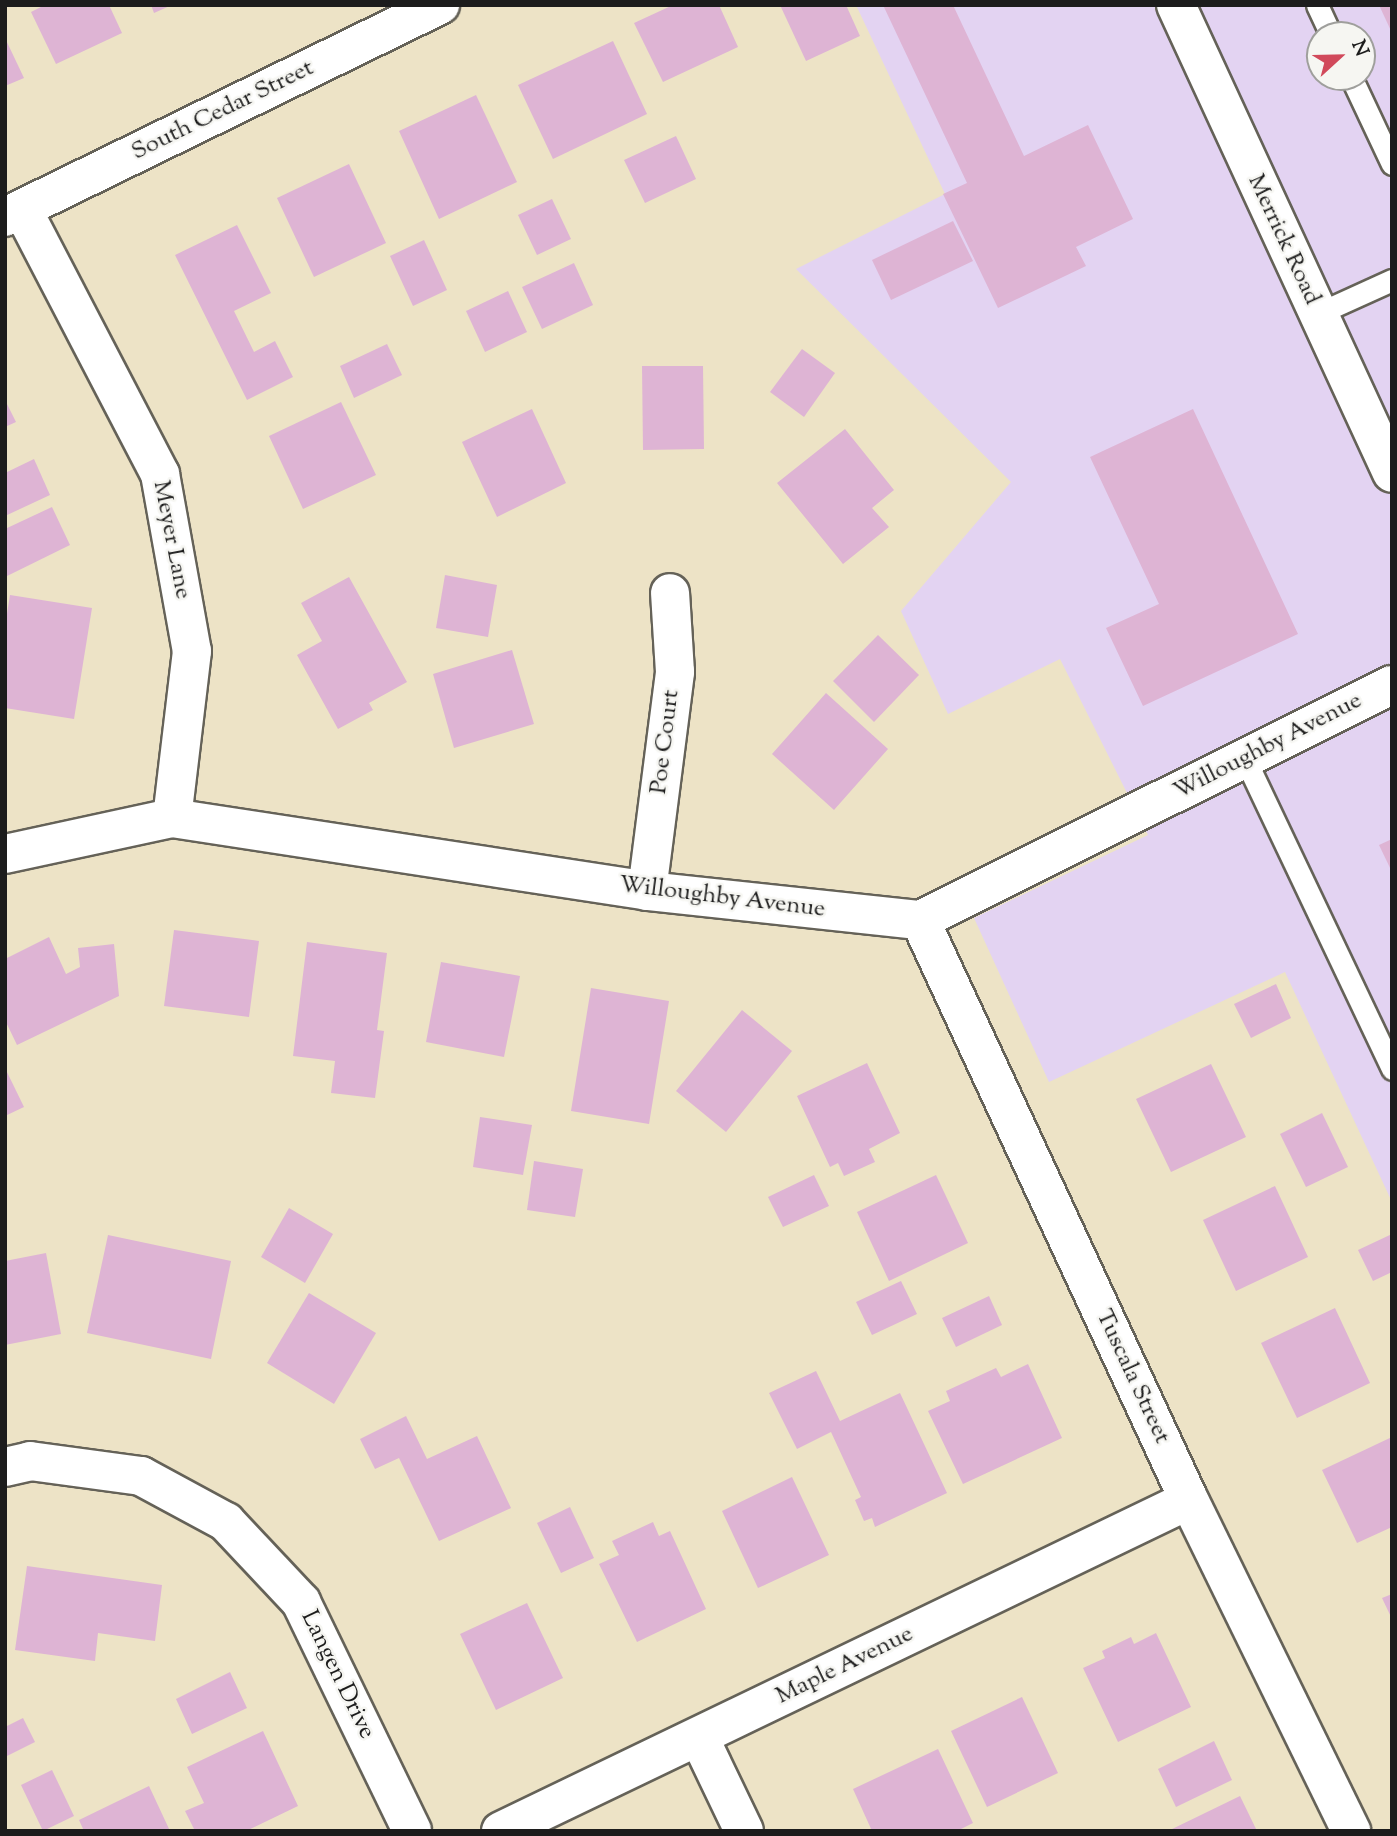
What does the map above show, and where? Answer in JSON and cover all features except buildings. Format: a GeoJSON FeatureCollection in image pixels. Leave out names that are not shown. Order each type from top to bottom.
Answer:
{"type":"FeatureCollection","features":[{"type":"Feature","properties":{"kind":"street","name":"South Cedar Street"},"geometry":{"type":"LineString","coordinates":[[14,213],[440,5]]}},
{"type":"Feature","properties":{"kind":"street","name":"Merrick Road"},"geometry":{"type":"LineString","coordinates":[[1176,5],[1392,473]]}},
{"type":"Feature","properties":{"kind":"street","name":"Meyer Lane"},"geometry":{"type":"LineString","coordinates":[[14,213],[160,474],[192,651],[173,818]]}},
{"type":"Feature","properties":{"kind":"street","name":"Poe Court"},"geometry":{"type":"LineString","coordinates":[[647,891],[675,673],[670,593]]}},
{"type":"Feature","properties":{"kind":"street","name":"Willoughby Avenue"},"geometry":{"type":"LineString","coordinates":[[5,854],[173,818],[647,891],[920,920],[1392,685]]}},
{"type":"Feature","properties":{"kind":"street","name":"Tuscala Street"},"geometry":{"type":"LineString","coordinates":[[920,920],[1189,1500],[1351,1831]]}},
{"type":"Feature","properties":{"kind":"street","name":"Langen Drive"},"geometry":{"type":"LineString","coordinates":[[5,1467],[30,1461],[141,1476],[226,1522],[301,1602],[412,1831]]}},
{"type":"Feature","properties":{"kind":"street","name":"Maple Avenue"},"geometry":{"type":"LineString","coordinates":[[501,1831],[1189,1500]]}},
{"type":"Feature","properties":{"kind":"street"},"geometry":{"type":"LineString","coordinates":[[699,1737],[744,1831]]}},
{"type":"Feature","properties":{"kind":"lane"},"geometry":{"type":"LineString","coordinates":[[1317,5],[1324,21]]}},
{"type":"Feature","properties":{"kind":"lane"},"geometry":{"type":"LineString","coordinates":[[1358,91],[1392,163]]}},
{"type":"Feature","properties":{"kind":"lane"},"geometry":{"type":"LineString","coordinates":[[1317,314],[1392,280]]}},
{"type":"Feature","properties":{"kind":"lane"},"geometry":{"type":"LineString","coordinates":[[1245,760],[1392,1069]]}},
{"type":"Feature","properties":{"kind":"shaded area"},"geometry":{"type":"Polygon","coordinates":[[[856,5],[1392,5],[1392,1202],[1285,972],[1049,1082],[974,918],[1148,835],[1060,659],[948,714],[901,611],[1011,482],[796,269],[945,194],[856,5]]]}}]}
